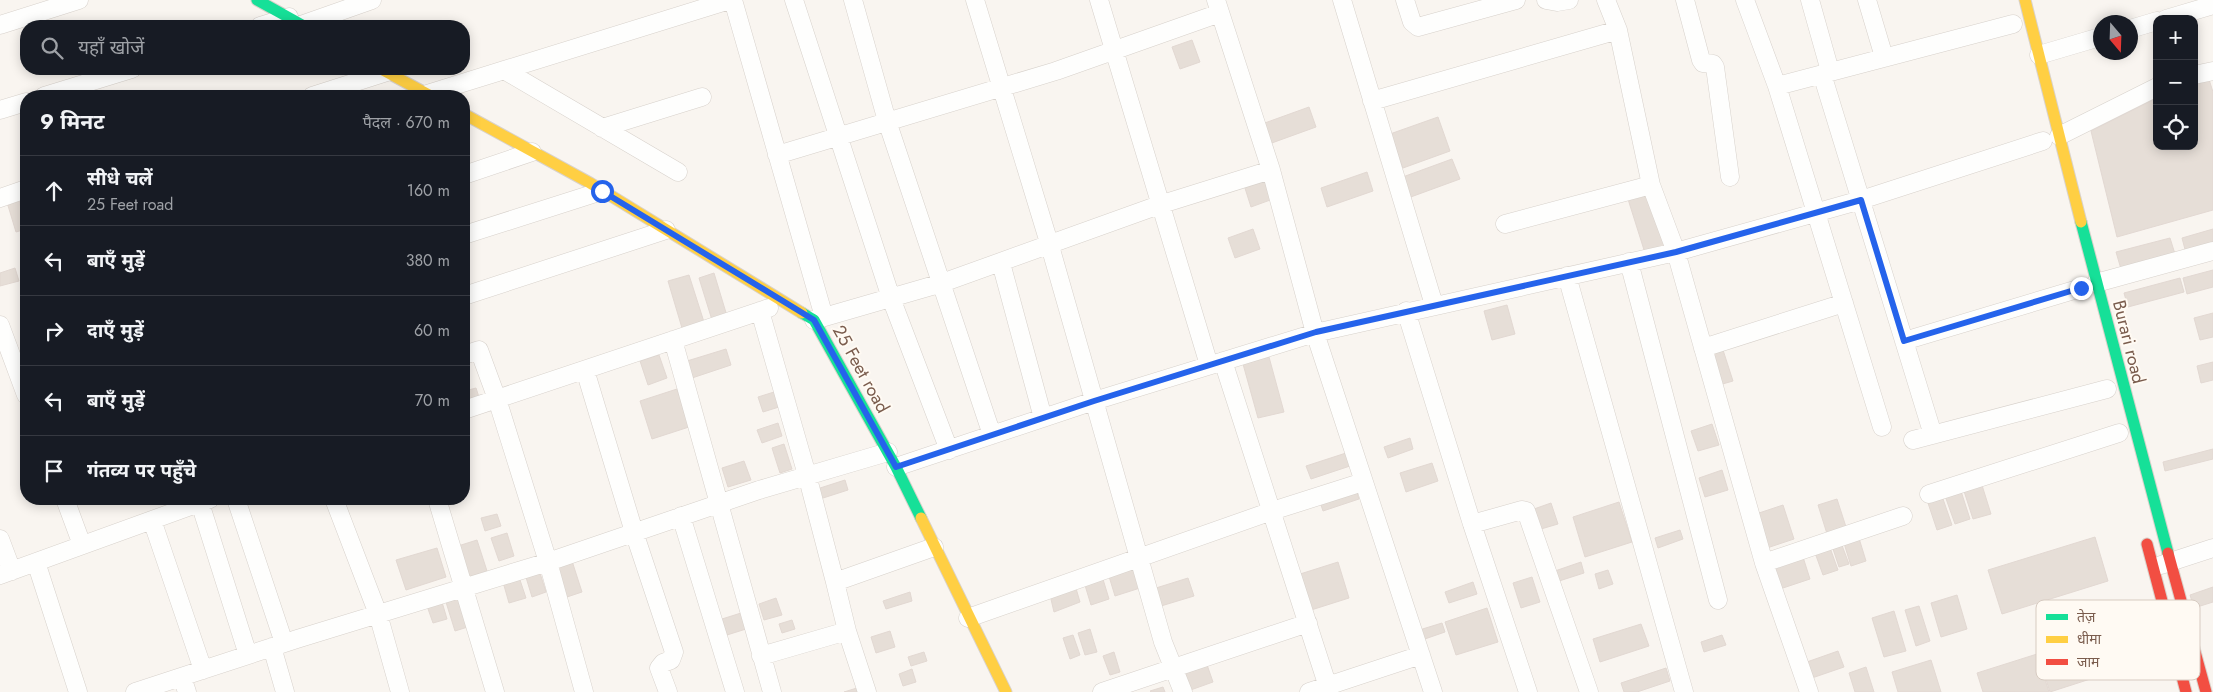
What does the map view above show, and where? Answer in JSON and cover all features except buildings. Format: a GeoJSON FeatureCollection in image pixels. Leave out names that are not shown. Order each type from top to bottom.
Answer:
{"type":"FeatureCollection","features":[{"type":"Feature","properties":{"kind":"street"},"geometry":{"type":"LineString","coordinates":[[0,25],[79,0]]}},
{"type":"Feature","properties":{"kind":"street"},"geometry":{"type":"LineString","coordinates":[[257,0],[294,20]]}},
{"type":"Feature","properties":{"kind":"street"},"geometry":{"type":"LineString","coordinates":[[305,20],[372,0]]}},
{"type":"Feature","properties":{"kind":"street"},"geometry":{"type":"LineString","coordinates":[[444,90],[732,0],[777,155],[819,319],[942,284],[1159,205],[1271,170]]}},
{"type":"Feature","properties":{"kind":"street"},"geometry":{"type":"LineString","coordinates":[[794,0],[891,298],[949,450]]}},
{"type":"Feature","properties":{"kind":"street"},"geometry":{"type":"LineString","coordinates":[[853,0],[887,120],[992,436]]}},
{"type":"Feature","properties":{"kind":"street"},"geometry":{"type":"LineString","coordinates":[[975,0],[1050,246],[1163,642],[1175,667],[1183,692]]}},
{"type":"Feature","properties":{"kind":"street"},"geometry":{"type":"LineString","coordinates":[[1099,0],[1159,205],[1272,511],[1328,686]]}},
{"type":"Feature","properties":{"kind":"street"},"geometry":{"type":"LineString","coordinates":[[1342,0],[1434,306]]}},
{"type":"Feature","properties":{"kind":"street"},"geometry":{"type":"LineString","coordinates":[[1405,0],[1412,22],[1418,27],[1516,0]]}},
{"type":"Feature","properties":{"kind":"street"},"geometry":{"type":"LineString","coordinates":[[1546,0],[1557,2],[1569,0]]}},
{"type":"Feature","properties":{"kind":"street"},"geometry":{"type":"LineString","coordinates":[[1606,0],[1618,30],[1651,185],[1676,252],[1764,563],[1809,692]]}},
{"type":"Feature","properties":{"kind":"street"},"geometry":{"type":"LineString","coordinates":[[1685,0],[1701,60],[1712,64],[1716,68],[1730,178]]}},
{"type":"Feature","properties":{"kind":"street"},"geometry":{"type":"LineString","coordinates":[[1744,0],[1777,86],[1882,427]]}},
{"type":"Feature","properties":{"kind":"street"},"geometry":{"type":"LineString","coordinates":[[1810,0],[1826,73],[1861,200],[1933,435]]}},
{"type":"Feature","properties":{"kind":"street"},"geometry":{"type":"LineString","coordinates":[[1867,0],[1884,56]]}},
{"type":"Feature","properties":{"kind":"street","name":"Burari road"},"geometry":{"type":"LineString","coordinates":[[2025,0],[2039,55],[2047,140],[2085,287],[2162,565],[2174,600]]}},
{"type":"Feature","properties":{"kind":"street"},"geometry":{"type":"LineString","coordinates":[[2179,15],[2213,5]]}},
{"type":"Feature","properties":{"kind":"street"},"geometry":{"type":"LineString","coordinates":[[777,155],[887,120],[1056,72],[1114,51],[1218,6],[1271,170],[1316,332],[1363,482],[1433,692]]}},
{"type":"Feature","properties":{"kind":"street"},"geometry":{"type":"LineString","coordinates":[[2138,27],[2153,22]]}},
{"type":"Feature","properties":{"kind":"street"},"geometry":{"type":"LineString","coordinates":[[1777,86],[1884,56],[2013,24]]}},
{"type":"Feature","properties":{"kind":"street"},"geometry":{"type":"LineString","coordinates":[[1372,101],[1618,30]]}},
{"type":"Feature","properties":{"kind":"street"},"geometry":{"type":"LineString","coordinates":[[2039,55],[2093,40]]}},
{"type":"Feature","properties":{"kind":"street"},"geometry":{"type":"LineString","coordinates":[[504,70],[678,172]]}},
{"type":"Feature","properties":{"kind":"street"},"geometry":{"type":"LineString","coordinates":[[2198,75],[2213,70]]}},
{"type":"Feature","properties":{"kind":"street"},"geometry":{"type":"LineString","coordinates":[[64,90],[112,75]]}},
{"type":"Feature","properties":{"kind":"street"},"geometry":{"type":"LineString","coordinates":[[329,90],[370,75]]}},
{"type":"Feature","properties":{"kind":"street"},"geometry":{"type":"LineString","coordinates":[[393,75],[420,90]]}},
{"type":"Feature","properties":{"kind":"street"},"geometry":{"type":"LineString","coordinates":[[135,692],[184,684],[203,670],[548,562],[807,475],[949,450],[1094,401],[1316,332],[1676,252],[1861,200],[2047,140],[2153,89]]}},
{"type":"Feature","properties":{"kind":"street"},"geometry":{"type":"LineString","coordinates":[[602,128],[702,97]]}},
{"type":"Feature","properties":{"kind":"street"},"geometry":{"type":"LineString","coordinates":[[0,110],[20,104]]}},
{"type":"Feature","properties":{"kind":"street","name":"25 Feet road"},"geometry":{"type":"LineString","coordinates":[[472,125],[532,152],[602,191],[785,303],[819,319],[892,460],[1006,692]]}},
{"type":"Feature","properties":{"kind":"street"},"geometry":{"type":"LineString","coordinates":[[470,173],[532,152]]}},
{"type":"Feature","properties":{"kind":"street"},"geometry":{"type":"LineString","coordinates":[[1504,224],[1651,185]]}},
{"type":"Feature","properties":{"kind":"street"},"geometry":{"type":"LineString","coordinates":[[0,198],[20,191]]}},
{"type":"Feature","properties":{"kind":"street"},"geometry":{"type":"LineString","coordinates":[[470,233],[602,191]]}},
{"type":"Feature","properties":{"kind":"street"},"geometry":{"type":"LineString","coordinates":[[470,294],[666,230]]}},
{"type":"Feature","properties":{"kind":"street"},"geometry":{"type":"LineString","coordinates":[[1904,341],[2213,251]]}},
{"type":"Feature","properties":{"kind":"street"},"geometry":{"type":"LineString","coordinates":[[1629,262],[1718,600]]}},
{"type":"Feature","properties":{"kind":"street"},"geometry":{"type":"LineString","coordinates":[[1001,263],[1043,418]]}},
{"type":"Feature","properties":{"kind":"street"},"geometry":{"type":"LineString","coordinates":[[1567,276],[1684,692]]}},
{"type":"Feature","properties":{"kind":"street"},"geometry":{"type":"LineString","coordinates":[[470,408],[785,303]]}},
{"type":"Feature","properties":{"kind":"street"},"geometry":{"type":"LineString","coordinates":[[1703,348],[1844,303]]}},
{"type":"Feature","properties":{"kind":"street"},"geometry":{"type":"LineString","coordinates":[[760,311],[807,475],[847,631],[867,692]]}},
{"type":"Feature","properties":{"kind":"street"},"geometry":{"type":"LineString","coordinates":[[1406,311],[1472,524],[1528,692]]}},
{"type":"Feature","properties":{"kind":"street"},"geometry":{"type":"LineString","coordinates":[[0,325],[20,379]]}},
{"type":"Feature","properties":{"kind":"street"},"geometry":{"type":"LineString","coordinates":[[673,340],[772,692]]}},
{"type":"Feature","properties":{"kind":"street"},"geometry":{"type":"LineString","coordinates":[[470,353],[478,350],[497,399],[548,562],[559,610],[584,692]]}},
{"type":"Feature","properties":{"kind":"street"},"geometry":{"type":"LineString","coordinates":[[585,370],[634,532],[674,652],[671,660],[662,663],[660,668],[668,692]]}},
{"type":"Feature","properties":{"kind":"street"},"geometry":{"type":"LineString","coordinates":[[1913,440],[2107,389]]}},
{"type":"Feature","properties":{"kind":"street"},"geometry":{"type":"LineString","coordinates":[[1930,494],[2119,433]]}},
{"type":"Feature","properties":{"kind":"street"},"geometry":{"type":"LineString","coordinates":[[968,618],[1272,511],[1363,482]]}},
{"type":"Feature","properties":{"kind":"street"},"geometry":{"type":"LineString","coordinates":[[67,505],[82,545]]}},
{"type":"Feature","properties":{"kind":"street"},"geometry":{"type":"LineString","coordinates":[[0,540],[6,573],[194,505]]}},
{"type":"Feature","properties":{"kind":"street"},"geometry":{"type":"LineString","coordinates":[[206,505],[248,655]]}},
{"type":"Feature","properties":{"kind":"street"},"geometry":{"type":"LineString","coordinates":[[238,505],[278,645],[286,692]]}},
{"type":"Feature","properties":{"kind":"street"},"geometry":{"type":"LineString","coordinates":[[336,505],[378,614],[400,692]]}},
{"type":"Feature","properties":{"kind":"street"},"geometry":{"type":"LineString","coordinates":[[439,505],[466,587],[495,692]]}},
{"type":"Feature","properties":{"kind":"street"},"geometry":{"type":"LineString","coordinates":[[1472,524],[1526,510],[1583,690]]}},
{"type":"Feature","properties":{"kind":"street"},"geometry":{"type":"LineString","coordinates":[[681,516],[735,692]]}},
{"type":"Feature","properties":{"kind":"street"},"geometry":{"type":"LineString","coordinates":[[1764,563],[1903,516]]}},
{"type":"Feature","properties":{"kind":"street"},"geometry":{"type":"LineString","coordinates":[[152,520],[203,670]]}},
{"type":"Feature","properties":{"kind":"street","name":"Burari road"},"geometry":{"type":"LineString","coordinates":[[2144,529],[2162,565],[2169,600]]}},
{"type":"Feature","properties":{"kind":"street"},"geometry":{"type":"LineString","coordinates":[[834,582],[934,547]]}},
{"type":"Feature","properties":{"kind":"street"},"geometry":{"type":"LineString","coordinates":[[2162,565],[2213,548]]}},
{"type":"Feature","properties":{"kind":"street"},"geometry":{"type":"LineString","coordinates":[[36,562],[78,692]]}},
{"type":"Feature","properties":{"kind":"street"},"geometry":{"type":"LineString","coordinates":[[1102,692],[1308,623]]}},
{"type":"Feature","properties":{"kind":"street"},"geometry":{"type":"LineString","coordinates":[[761,656],[847,631]]}},
{"type":"Feature","properties":{"kind":"street"},"geometry":{"type":"LineString","coordinates":[[1309,692],[1421,655]]}},
{"type":"Feature","properties":{"kind":"street","name":"Burari road"},"geometry":{"type":"LineString","coordinates":[[2200,675],[2206,692]]}},
{"type":"Feature","properties":{"kind":"traffic: fast"},"geometry":{"type":"LineString","coordinates":[[257,0],[293,20]]}},
{"type":"Feature","properties":{"kind":"traffic: fast"},"geometry":{"type":"LineString","coordinates":[[2081,222],[2168,553]]}},
{"type":"Feature","properties":{"kind":"traffic: fast"},"geometry":{"type":"LineString","coordinates":[[802,313],[814,320],[896,467],[921,518]]}},
{"type":"Feature","properties":{"kind":"traffic: slow"},"geometry":{"type":"LineString","coordinates":[[2025,0],[2081,222]]}},
{"type":"Feature","properties":{"kind":"traffic: slow"},"geometry":{"type":"LineString","coordinates":[[392,75],[420,90]]}},
{"type":"Feature","properties":{"kind":"traffic: slow"},"geometry":{"type":"LineString","coordinates":[[470,117],[590,183],[802,313]]}},
{"type":"Feature","properties":{"kind":"traffic: slow"},"geometry":{"type":"LineString","coordinates":[[921,518],[1006,692]]}},
{"type":"Feature","properties":{"kind":"traffic: jam"},"geometry":{"type":"LineString","coordinates":[[2147,544],[2162,600]]}},
{"type":"Feature","properties":{"kind":"traffic: jam"},"geometry":{"type":"LineString","coordinates":[[2168,553],[2181,600]]}},
{"type":"Feature","properties":{"kind":"traffic: jam"},"geometry":{"type":"LineString","coordinates":[[2200,670],[2206,692]]}},
{"type":"Feature","properties":{"kind":"traffic: jam"},"geometry":{"type":"LineString","coordinates":[[2183,680],[2186,692]]}},
{"type":"Feature","properties":{"kind":"route"},"geometry":{"type":"LineString","coordinates":[[602,191],[814,320],[896,467],[1094,401],[1316,332],[1676,252],[1861,200],[1904,341],[2081,288]]}}]}
